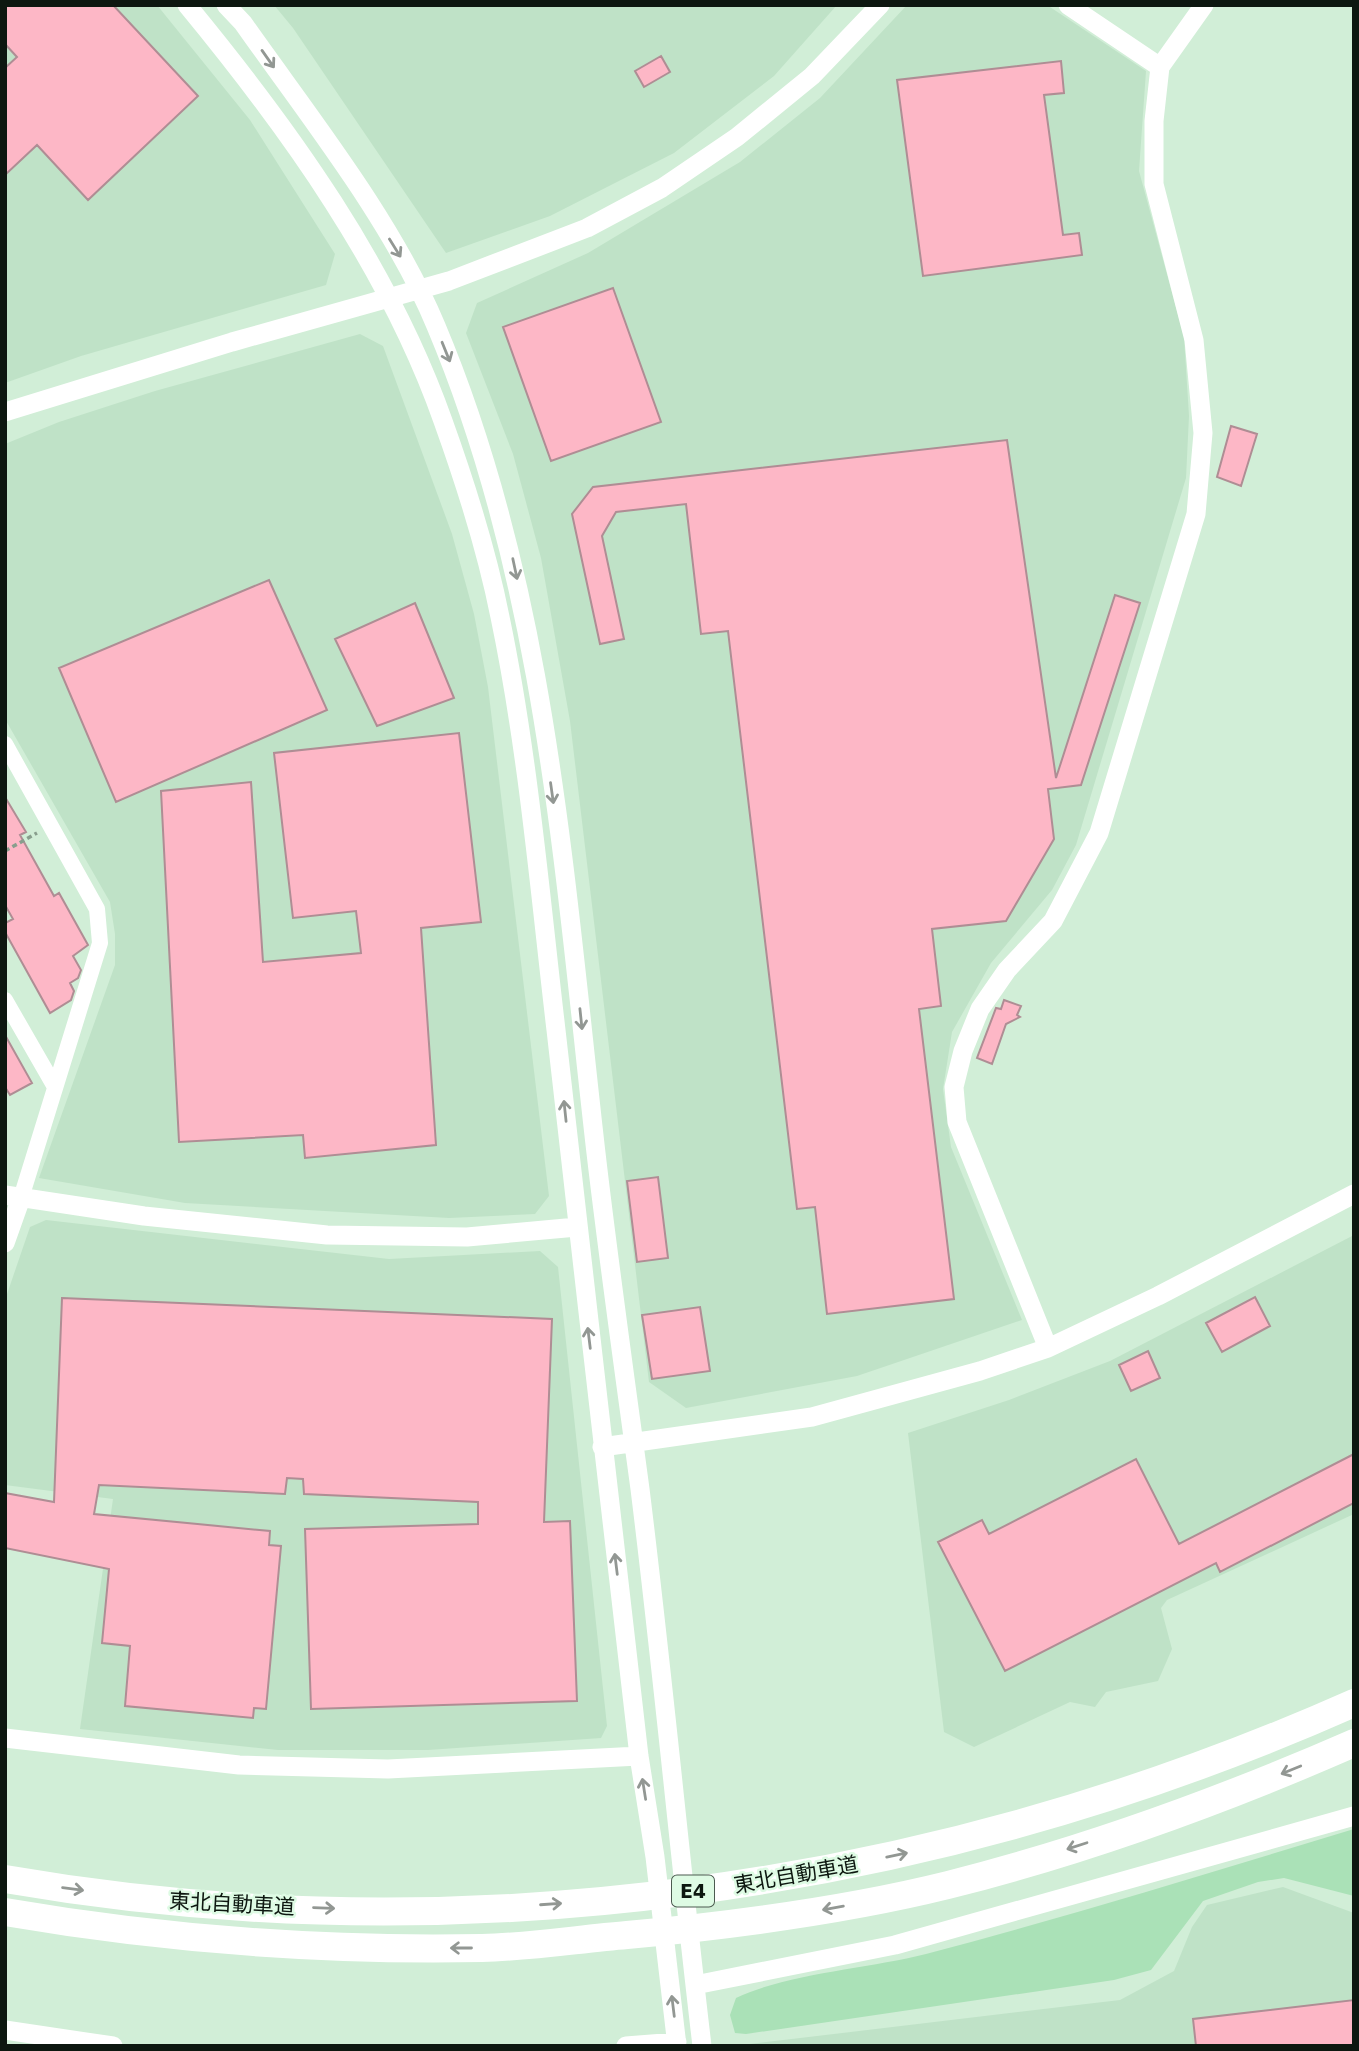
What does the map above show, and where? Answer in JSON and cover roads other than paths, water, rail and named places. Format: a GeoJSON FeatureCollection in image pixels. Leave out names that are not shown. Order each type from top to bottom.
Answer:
{"type":"FeatureCollection","features":[{"type":"Feature","properties":{"kind":"highway","name":"東北自動車道"},"geometry":{"type":"LineString","coordinates":[[5,1879],[152,1899],[368,1910],[481,1909],[724,1888],[939,1846],[1051,1814],[1177,1774],[1273,1738],[1354,1703]]}},
{"type":"Feature","properties":{"kind":"highway","name":"東北自動車道"},"geometry":{"type":"LineString","coordinates":[[5,1912],[246,1942],[372,1948],[486,1948],[727,1926],[948,1885],[1176,1813],[1293,1770],[1354,1743]]}},
{"type":"Feature","properties":{"kind":"street"},"geometry":{"type":"LineString","coordinates":[[187,5],[298,148],[387,299],[442,419],[481,542],[500,615],[542,911],[602,1447],[677,2044],[625,2046]]}},
{"type":"Feature","properties":{"kind":"street"},"geometry":{"type":"LineString","coordinates":[[226,5],[243,23],[331,147],[419,290],[470,412],[508,538],[538,685],[634,1444],[702,2046]]}},
{"type":"Feature","properties":{"kind":"street"},"geometry":{"type":"LineString","coordinates":[[5,412],[232,342],[419,290],[487,268],[587,228],[662,188],[737,137],[812,76],[880,5]]}},
{"type":"Feature","properties":{"kind":"street"},"geometry":{"type":"LineString","coordinates":[[1068,5],[1160,67]]}},
{"type":"Feature","properties":{"kind":"street"},"geometry":{"type":"LineString","coordinates":[[1048,1348],[957,1122],[954,1087],[963,1051],[980,1009],[1007,970],[1053,921],[1099,833],[1196,514],[1203,433],[1194,340],[1154,184],[1154,121],[1160,67],[1204,5]]}},
{"type":"Feature","properties":{"kind":"street"},"geometry":{"type":"LineString","coordinates":[[5,744],[97,909],[100,943],[55,1087],[13,1196],[5,1243]]}},
{"type":"Feature","properties":{"kind":"street"},"geometry":{"type":"LineString","coordinates":[[5,1000],[55,1087]]}},
{"type":"Feature","properties":{"kind":"street"},"geometry":{"type":"LineString","coordinates":[[602,1447],[812,1417],[980,1371],[1048,1348],[1158,1296],[1354,1194]]}},
{"type":"Feature","properties":{"kind":"street"},"geometry":{"type":"LineString","coordinates":[[13,1196],[144,1216],[327,1235],[467,1237],[577,1227]]}},
{"type":"Feature","properties":{"kind":"street"},"geometry":{"type":"LineString","coordinates":[[5,1738],[230,1764],[388,1769],[639,1756]]}},
{"type":"Feature","properties":{"kind":"street"},"geometry":{"type":"LineString","coordinates":[[694,1976],[895,1945],[1354,1816]]}},
{"type":"Feature","properties":{"kind":"street"},"geometry":{"type":"LineString","coordinates":[[5,2030],[113,2046]]}}]}
